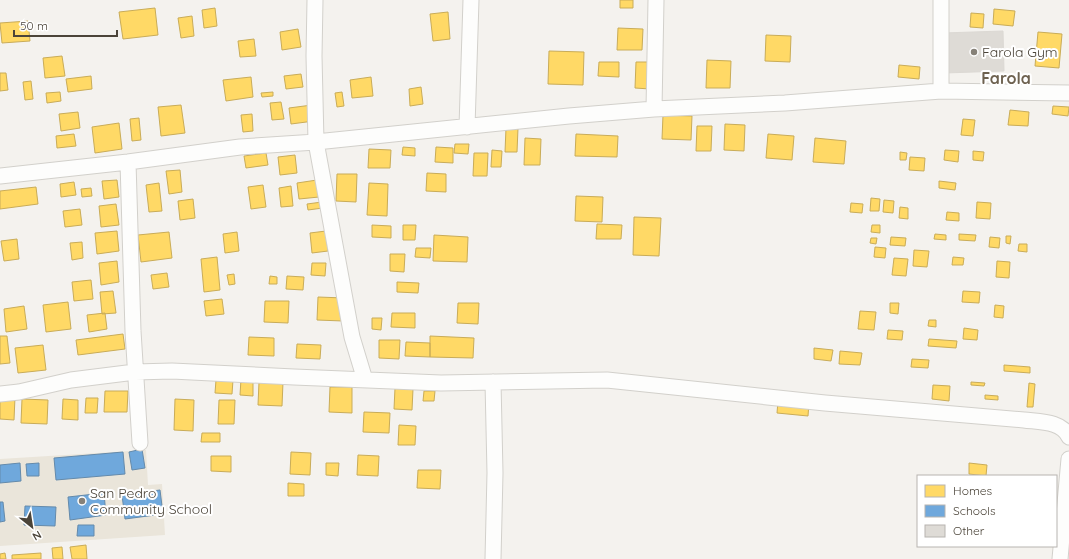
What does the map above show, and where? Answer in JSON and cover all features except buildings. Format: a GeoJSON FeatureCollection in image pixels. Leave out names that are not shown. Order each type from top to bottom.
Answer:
{"type":"FeatureCollection","features":[{"type":"Feature","properties":{"kind":"street"},"geometry":{"type":"LineString","coordinates":[[315,0],[314,56],[316,142],[352,337],[364,380]]}},
{"type":"Feature","properties":{"kind":"street"},"geometry":{"type":"LineString","coordinates":[[467,127],[471,0]]}},
{"type":"Feature","properties":{"kind":"street"},"geometry":{"type":"LineString","coordinates":[[654,109],[656,0]]}},
{"type":"Feature","properties":{"kind":"street"},"geometry":{"type":"LineString","coordinates":[[941,0],[941,91]]}},
{"type":"Feature","properties":{"kind":"street"},"geometry":{"type":"LineString","coordinates":[[0,176],[240,148],[654,109],[785,103],[941,91],[1069,93]]}},
{"type":"Feature","properties":{"kind":"street"},"geometry":{"type":"LineString","coordinates":[[128,162],[133,331],[140,443]]}},
{"type":"Feature","properties":{"kind":"street"},"geometry":{"type":"LineString","coordinates":[[0,394],[18,392],[71,380],[135,372],[172,371],[441,383],[606,380],[824,403],[1024,420],[1057,425],[1067,432],[1069,437]]}},
{"type":"Feature","properties":{"kind":"street"},"geometry":{"type":"LineString","coordinates":[[493,382],[495,473],[493,559]]}},
{"type":"Feature","properties":{"kind":"street"},"geometry":{"type":"LineString","coordinates":[[1060,559],[1069,459]]}},
{"type":"Feature","properties":{"kind":"shaded area","name":"San Pedro Community School"},"geometry":{"type":"Polygon","coordinates":[[[146,450],[148,485],[162,484],[165,535],[0,546],[0,459],[146,450]]]}},
{"type":"Feature","properties":{"kind":"place","name":"Farola Gym"},"geometry":{"type":"Point","coordinates":[974,52]}},
{"type":"Feature","properties":{"kind":"place","name":"San Pedro Community School"},"geometry":{"type":"Point","coordinates":[82,501]}},
{"type":"Feature","properties":{"kind":"district","name":"Farola"},"geometry":{"type":"Point","coordinates":[1006,78]}}]}
